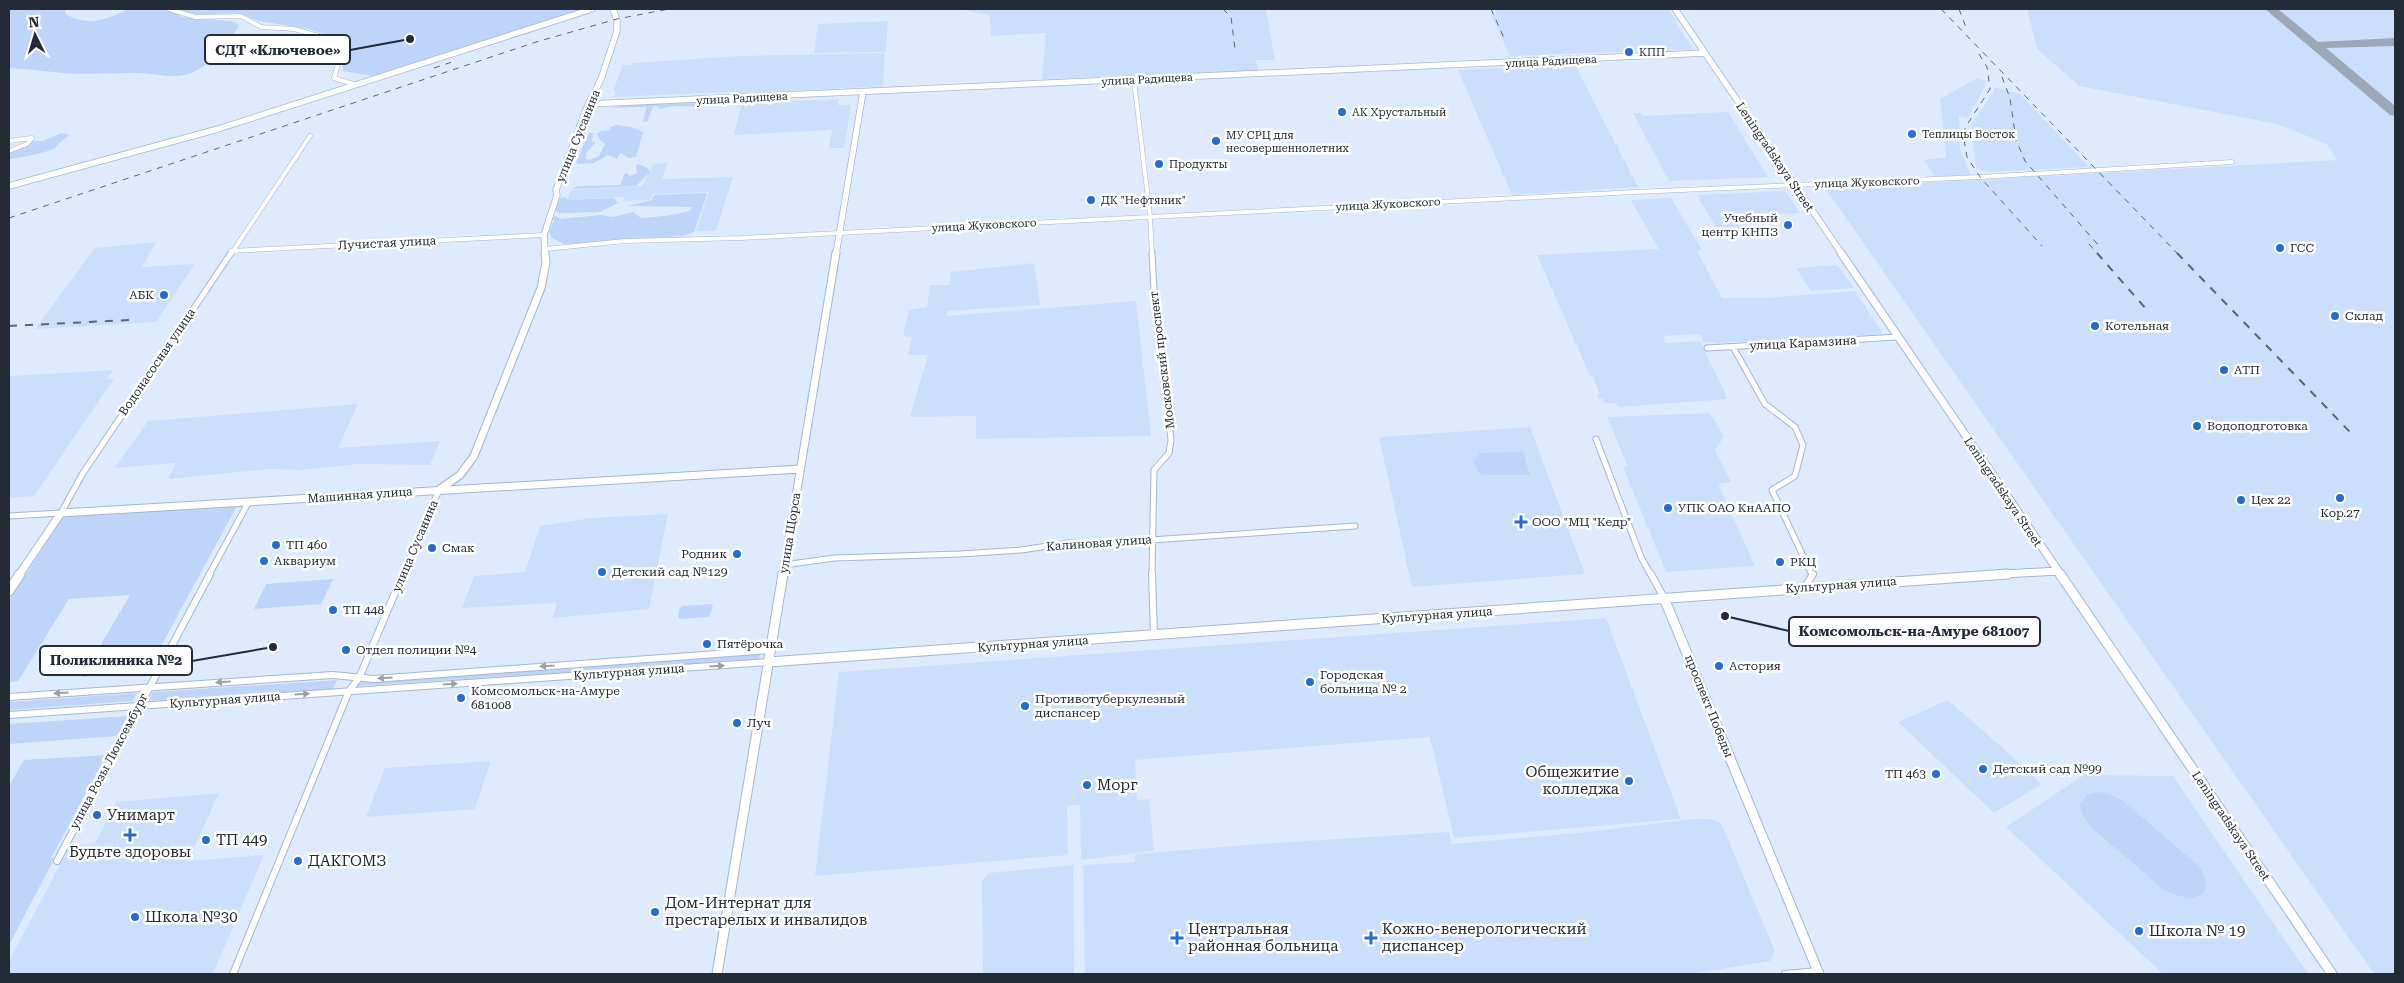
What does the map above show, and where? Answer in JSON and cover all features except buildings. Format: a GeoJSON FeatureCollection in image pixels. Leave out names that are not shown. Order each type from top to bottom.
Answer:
{"type":"FeatureCollection","features":[{"type":"Feature","properties":{"kind":"street"},"geometry":{"type":"LineString","coordinates":[[169,9],[195,17],[241,16],[261,27],[294,29],[319,36],[325,39],[335,54],[338,64],[334,78],[356,85]]}},
{"type":"Feature","properties":{"kind":"street"},"geometry":{"type":"LineString","coordinates":[[9,186],[218,129],[592,9]]}},
{"type":"Feature","properties":{"kind":"street","name":"улица Сусанина"},"geometry":{"type":"LineString","coordinates":[[233,974],[349,691],[359,678],[440,489],[460,475],[474,456],[541,288],[546,262],[544,235],[558,195],[556,190],[589,104],[601,79],[617,31],[617,19],[613,9]]}},
{"type":"Feature","properties":{"kind":"street","name":"Leningradskaya Street"},"geometry":{"type":"LineString","coordinates":[[1675,9],[2332,974]]}},
{"type":"Feature","properties":{"kind":"street","name":"улица Радищева"},"geometry":{"type":"LineString","coordinates":[[589,104],[1705,53]]}},
{"type":"Feature","properties":{"kind":"street","name":"Московский проспект"},"geometry":{"type":"LineString","coordinates":[[1134,80],[1150,216],[1154,290],[1171,440],[1169,453],[1154,470],[1152,610],[1154,635]]}},
{"type":"Feature","properties":{"kind":"street","name":"улица Щорса"},"geometry":{"type":"LineString","coordinates":[[717,974],[862,92]]}},
{"type":"Feature","properties":{"kind":"street","name":"Водонасосная улица"},"geometry":{"type":"LineString","coordinates":[[9,591],[61,513],[83,473],[310,136]]}},
{"type":"Feature","properties":{"kind":"street"},"geometry":{"type":"LineString","coordinates":[[9,141],[29,137],[31,140],[27,144],[9,150]]}},
{"type":"Feature","properties":{"kind":"street","name":"улица Жуковского"},"geometry":{"type":"LineString","coordinates":[[544,249],[625,241],[741,238],[1794,184],[1971,178],[2232,162]]}},
{"type":"Feature","properties":{"kind":"street","name":"Лучистая улица"},"geometry":{"type":"LineString","coordinates":[[231,251],[544,235]]}},
{"type":"Feature","properties":{"kind":"street","name":"улица Карамзина"},"geometry":{"type":"LineString","coordinates":[[1707,348],[1898,337]]}},
{"type":"Feature","properties":{"kind":"street"},"geometry":{"type":"LineString","coordinates":[[1734,347],[1765,404],[1795,427],[1803,445],[1796,476],[1772,490],[1813,574],[1805,587]]}},
{"type":"Feature","properties":{"kind":"street","name":"проспект Победы"},"geometry":{"type":"LineString","coordinates":[[1596,439],[1641,557],[1664,598],[1819,973]]}},
{"type":"Feature","properties":{"kind":"street","name":"Машинная улица"},"geometry":{"type":"LineString","coordinates":[[9,516],[800,469]]}},
{"type":"Feature","properties":{"kind":"street","name":"улица Розы Люксембург"},"geometry":{"type":"LineString","coordinates":[[57,861],[248,503]]}},
{"type":"Feature","properties":{"kind":"street","name":"Калиновая улица"},"geometry":{"type":"LineString","coordinates":[[784,565],[834,558],[960,554],[1021,550],[1068,543],[1092,544],[1355,526]]}},
{"type":"Feature","properties":{"kind":"street","name":"Культурная улица"},"geometry":{"type":"LineString","coordinates":[[9,715],[1154,635],[1805,587],[2057,571]]}},
{"type":"Feature","properties":{"kind":"street","name":"Культурная улица"},"geometry":{"type":"LineString","coordinates":[[9,697],[333,675],[374,679],[770,650]]}},
{"type":"Feature","properties":{"kind":"street"},"geometry":{"type":"LineString","coordinates":[[1785,974],[1819,973]]}},
{"type":"Feature","properties":{"kind":"shaded area"},"geometry":{"type":"Polygon","coordinates":[[[9,9],[65,9],[66,14],[74,18],[90,21],[106,18],[130,9],[179,9],[177,14],[182,17],[231,21],[237,23],[238,27],[226,45],[211,61],[191,73],[168,76],[144,73],[69,73],[9,68],[9,9]]]}},
{"type":"Feature","properties":{"kind":"shaded area"},"geometry":{"type":"Polygon","coordinates":[[[179,9],[588,9],[390,72],[372,76],[343,71],[342,53],[324,34],[309,29],[259,21],[236,13],[195,15],[179,9]]]}},
{"type":"Feature","properties":{"kind":"shaded area"},"geometry":{"type":"Polygon","coordinates":[[[958,9],[1266,9],[1275,60],[1256,60],[1258,71],[1042,79],[1046,33],[991,36],[990,15],[958,9]]]}},
{"type":"Feature","properties":{"kind":"shaded area"},"geometry":{"type":"Polygon","coordinates":[[[1494,9],[1668,9],[1678,21],[1675,22],[1693,49],[1510,56],[1491,15],[1497,15],[1494,9]]]}},
{"type":"Feature","properties":{"kind":"shaded area"},"geometry":{"type":"Polygon","coordinates":[[[2027,9],[2395,9],[2395,974],[2374,974],[1825,188],[2337,160],[2327,144],[2277,124],[2079,86],[2037,49],[2027,9]]]}},
{"type":"Feature","properties":{"kind":"shaded area"},"geometry":{"type":"Polygon","coordinates":[[[888,21],[886,52],[814,53],[818,24],[888,21]]]}},
{"type":"Feature","properties":{"kind":"shaded area"},"geometry":{"type":"Polygon","coordinates":[[[885,53],[883,86],[732,94],[731,92],[614,97],[616,91],[613,91],[623,65],[632,65],[633,63],[738,56],[885,53]]]}},
{"type":"Feature","properties":{"kind":"shaded area"},"geometry":{"type":"Polygon","coordinates":[[[1575,65],[1638,187],[1512,195],[1458,70],[1575,65]]]}},
{"type":"Feature","properties":{"kind":"shaded area"},"geometry":{"type":"Polygon","coordinates":[[[1977,78],[1986,81],[1985,86],[1968,118],[1959,116],[1960,149],[1971,175],[1935,177],[1924,160],[1946,157],[1940,99],[1977,78]]]}},
{"type":"Feature","properties":{"kind":"shaded area"},"geometry":{"type":"Polygon","coordinates":[[[1994,87],[2020,94],[2089,167],[1988,172],[1976,168],[1971,125],[1994,91],[1994,87]]]}},
{"type":"Feature","properties":{"kind":"shaded area"},"geometry":{"type":"Polygon","coordinates":[[[839,99],[838,105],[851,105],[844,148],[829,148],[832,130],[734,135],[742,103],[839,99]]]}},
{"type":"Feature","properties":{"kind":"shaded area"},"geometry":{"type":"Polygon","coordinates":[[[710,102],[712,105],[704,107],[674,106],[660,109],[656,106],[653,107],[647,122],[643,121],[647,107],[610,108],[627,105],[710,102]]]}},
{"type":"Feature","properties":{"kind":"shaded area"},"geometry":{"type":"Polygon","coordinates":[[[1728,112],[1768,177],[1669,181],[1633,113],[1641,113],[1643,116],[1728,112]]]}},
{"type":"Feature","properties":{"kind":"shaded area"},"geometry":{"type":"Polygon","coordinates":[[[616,125],[631,127],[643,132],[636,157],[629,158],[621,153],[617,159],[608,155],[594,163],[578,164],[576,162],[589,133],[593,133],[592,141],[595,143],[586,153],[586,159],[589,160],[599,156],[605,144],[597,134],[601,131],[612,130],[610,127],[616,125]]]}},
{"type":"Feature","properties":{"kind":"shaded area"},"geometry":{"type":"Polygon","coordinates":[[[61,133],[70,135],[52,150],[9,159],[9,152],[32,141],[43,141],[61,133]]]}},
{"type":"Feature","properties":{"kind":"shaded area"},"geometry":{"type":"Polygon","coordinates":[[[667,163],[662,179],[733,177],[716,231],[696,231],[709,192],[653,194],[650,200],[623,201],[624,197],[567,200],[571,190],[642,186],[653,164],[667,163]]]}},
{"type":"Feature","properties":{"kind":"shaded area"},"geometry":{"type":"Polygon","coordinates":[[[638,164],[648,168],[650,172],[636,186],[572,189],[578,186],[620,185],[624,174],[627,173],[630,176],[637,173],[636,166],[638,164]]]}},
{"type":"Feature","properties":{"kind":"shaded area"},"geometry":{"type":"Polygon","coordinates":[[[1785,191],[1800,213],[1767,215],[1776,231],[1720,234],[1697,195],[1785,191]]]}},
{"type":"Feature","properties":{"kind":"shaded area"},"geometry":{"type":"Polygon","coordinates":[[[707,194],[694,232],[683,236],[564,244],[552,238],[549,231],[554,221],[553,217],[556,216],[560,219],[601,215],[613,217],[633,212],[641,218],[666,216],[690,211],[692,207],[628,206],[652,200],[654,195],[707,194]]]}},
{"type":"Feature","properties":{"kind":"shaded area"},"geometry":{"type":"Polygon","coordinates":[[[564,197],[568,200],[614,198],[618,203],[600,212],[557,212],[556,209],[560,198],[564,197]]]}},
{"type":"Feature","properties":{"kind":"shaded area"},"geometry":{"type":"Polygon","coordinates":[[[1671,198],[1702,250],[1697,251],[1722,298],[1766,298],[1855,291],[1882,332],[1881,334],[1717,343],[1703,342],[1700,334],[1663,336],[1666,343],[1700,341],[1728,399],[1619,407],[1615,403],[1605,403],[1597,395],[1600,394],[1592,376],[1590,376],[1537,255],[1655,249],[1660,252],[1631,200],[1671,198]]]}},
{"type":"Feature","properties":{"kind":"shaded area"},"geometry":{"type":"Polygon","coordinates":[[[156,242],[142,267],[195,264],[156,322],[35,329],[95,248],[156,242]]]}},
{"type":"Feature","properties":{"kind":"shaded area"},"geometry":{"type":"Polygon","coordinates":[[[1034,263],[1040,305],[947,311],[946,316],[1136,301],[1151,436],[976,439],[976,416],[910,417],[928,355],[908,355],[912,337],[903,336],[909,310],[927,307],[930,285],[949,285],[951,272],[1034,263]]]}},
{"type":"Feature","properties":{"kind":"shaded area"},"geometry":{"type":"Polygon","coordinates":[[[1837,265],[1854,288],[1811,291],[1796,268],[1837,265]]]}},
{"type":"Feature","properties":{"kind":"shaded area"},"geometry":{"type":"Polygon","coordinates":[[[113,370],[107,379],[114,379],[34,496],[9,498],[9,376],[113,370]]]}},
{"type":"Feature","properties":{"kind":"shaded area"},"geometry":{"type":"Polygon","coordinates":[[[358,404],[338,448],[440,441],[430,465],[358,464],[302,470],[270,469],[168,479],[176,463],[115,468],[148,421],[358,404]]]}},
{"type":"Feature","properties":{"kind":"shaded area"},"geometry":{"type":"Polygon","coordinates":[[[1710,413],[1724,437],[1715,450],[1731,482],[1718,484],[1755,566],[1666,572],[1623,467],[1628,467],[1607,417],[1710,413]]]}},
{"type":"Feature","properties":{"kind":"shaded area"},"geometry":{"type":"Polygon","coordinates":[[[1530,427],[1585,574],[1412,587],[1379,437],[1530,427]]]}},
{"type":"Feature","properties":{"kind":"shaded area"},"geometry":{"type":"Polygon","coordinates":[[[1523,452],[1530,475],[1483,475],[1478,472],[1474,461],[1480,453],[1523,452]]]}},
{"type":"Feature","properties":{"kind":"shaded area"},"geometry":{"type":"Polygon","coordinates":[[[237,506],[147,672],[82,677],[130,595],[69,599],[18,681],[9,682],[9,600],[63,517],[237,506]]]}},
{"type":"Feature","properties":{"kind":"shaded area"},"geometry":{"type":"Polygon","coordinates":[[[668,514],[649,609],[553,618],[557,603],[462,608],[474,576],[525,572],[540,526],[591,518],[668,514]]]}},
{"type":"Feature","properties":{"kind":"shaded area"},"geometry":{"type":"Polygon","coordinates":[[[333,579],[321,604],[254,609],[266,584],[333,579]]]}},
{"type":"Feature","properties":{"kind":"shaded area"},"geometry":{"type":"Polygon","coordinates":[[[713,605],[709,617],[680,619],[678,617],[680,608],[683,606],[713,605]]]}},
{"type":"Feature","properties":{"kind":"shaded area"},"geometry":{"type":"Polygon","coordinates":[[[1606,618],[1681,819],[1454,838],[1430,737],[1135,760],[1137,800],[1149,799],[1154,851],[1081,860],[1080,805],[1067,806],[1068,855],[815,876],[839,672],[1606,618]]]}},
{"type":"Feature","properties":{"kind":"shaded area"},"geometry":{"type":"Polygon","coordinates":[[[760,654],[759,660],[356,686],[362,682],[760,654]]]}},
{"type":"Feature","properties":{"kind":"shaded area"},"geometry":{"type":"Polygon","coordinates":[[[337,680],[333,689],[148,701],[153,692],[337,680]]]}},
{"type":"Feature","properties":{"kind":"shaded area"},"geometry":{"type":"Polygon","coordinates":[[[137,693],[132,701],[9,710],[9,702],[137,693]]]}},
{"type":"Feature","properties":{"kind":"shaded area"},"geometry":{"type":"Polygon","coordinates":[[[1948,700],[2042,784],[1994,813],[1898,722],[1948,700]]]}},
{"type":"Feature","properties":{"kind":"shaded area"},"geometry":{"type":"Polygon","coordinates":[[[128,716],[117,736],[9,744],[9,724],[128,716]]]}},
{"type":"Feature","properties":{"kind":"shaded area"},"geometry":{"type":"Polygon","coordinates":[[[106,755],[51,857],[54,859],[9,945],[9,786],[24,760],[106,755]]]}},
{"type":"Feature","properties":{"kind":"shaded area"},"geometry":{"type":"Polygon","coordinates":[[[491,761],[475,809],[366,817],[385,768],[491,761]]]}},
{"type":"Feature","properties":{"kind":"shaded area"},"geometry":{"type":"Polygon","coordinates":[[[2084,775],[2173,776],[2308,974],[2163,974],[2006,827],[2084,775]]]}},
{"type":"Feature","properties":{"kind":"shaded area"},"geometry":{"type":"Polygon","coordinates":[[[2098,792],[2112,795],[2124,802],[2199,866],[2206,880],[2203,894],[2189,899],[2165,891],[2092,828],[2083,816],[2080,804],[2087,795],[2098,792]]]}},
{"type":"Feature","properties":{"kind":"shaded area","name":"Школа №30"},"geometry":{"type":"Polygon","coordinates":[[[219,793],[188,861],[264,855],[213,974],[9,974],[9,961],[70,846],[95,843],[116,802],[219,793]]]}},
{"type":"Feature","properties":{"kind":"shaded area"},"geometry":{"type":"Polygon","coordinates":[[[1694,819],[1711,819],[1721,823],[1775,951],[1770,961],[1691,974],[1085,974],[1083,865],[1135,862],[1135,854],[1259,844],[1449,832],[1452,844],[1578,833],[1694,819]]]}},
{"type":"Feature","properties":{"kind":"shaded area"},"geometry":{"type":"Polygon","coordinates":[[[1073,865],[1074,974],[983,974],[982,881],[989,873],[1073,865]]]}},
{"type":"Feature","properties":{"kind":"taxiway"},"geometry":{"type":"LineString","coordinates":[[2271,9],[2318,48]]}},
{"type":"Feature","properties":{"kind":"taxiway"},"geometry":{"type":"LineString","coordinates":[[2318,48],[2320,45],[2395,42]]}},
{"type":"Feature","properties":{"kind":"taxiway"},"geometry":{"type":"LineString","coordinates":[[2318,48],[2395,112]]}},
{"type":"Feature","properties":{"kind":"railway"},"geometry":{"type":"LineString","coordinates":[[9,218],[536,42],[617,19],[669,9]]}},
{"type":"Feature","properties":{"kind":"railway"},"geometry":{"type":"LineString","coordinates":[[1223,9],[1231,17],[1235,49]]}},
{"type":"Feature","properties":{"kind":"railway"},"geometry":{"type":"LineString","coordinates":[[1491,9],[1504,38]]}},
{"type":"Feature","properties":{"kind":"railway"},"geometry":{"type":"LineString","coordinates":[[1941,9],[2178,254]]}},
{"type":"Feature","properties":{"kind":"railway"},"geometry":{"type":"LineString","coordinates":[[1959,9],[1967,30]]}},
{"type":"Feature","properties":{"kind":"railway"},"geometry":{"type":"LineString","coordinates":[[1979,54],[1987,67],[1990,89],[1965,128],[1964,140],[1967,157],[1980,177],[2042,246]]}},
{"type":"Feature","properties":{"kind":"railway"},"geometry":{"type":"LineString","coordinates":[[434,68],[455,61]]}},
{"type":"Feature","properties":{"kind":"railway"},"geometry":{"type":"LineString","coordinates":[[2002,77],[2010,98],[2016,140],[2025,161],[2099,246]]}},
{"type":"Feature","properties":{"kind":"railway"},"geometry":{"type":"LineString","coordinates":[[2089,244],[2098,254]]}},
{"type":"Feature","properties":{"kind":"railway"},"geometry":{"type":"LineString","coordinates":[[2097,253],[2147,310]]}},
{"type":"Feature","properties":{"kind":"railway"},"geometry":{"type":"LineString","coordinates":[[2177,253],[2350,432]]}},
{"type":"Feature","properties":{"kind":"railway"},"geometry":{"type":"LineString","coordinates":[[9,326],[129,320]]}},
{"type":"Feature","properties":{"kind":"place","name":"СДТ «Ключевое»"},"geometry":{"type":"Point","coordinates":[410,39]}},
{"type":"Feature","properties":{"kind":"place","name":"КПП"},"geometry":{"type":"Point","coordinates":[1629,52]}},
{"type":"Feature","properties":{"kind":"place","name":"АК Хрустальный"},"geometry":{"type":"Point","coordinates":[1342,112]}},
{"type":"Feature","properties":{"kind":"place","name":"Теплицы Восток"},"geometry":{"type":"Point","coordinates":[1912,134]}},
{"type":"Feature","properties":{"kind":"place","name":"МУ СРЦ для несовершеннолетних"},"geometry":{"type":"Point","coordinates":[1216,141]}},
{"type":"Feature","properties":{"kind":"place","name":"Продукты"},"geometry":{"type":"Point","coordinates":[1159,164]}},
{"type":"Feature","properties":{"kind":"place","name":"ДК \"Нефтяник\""},"geometry":{"type":"Point","coordinates":[1091,200]}},
{"type":"Feature","properties":{"kind":"place","name":"Учебный центр КНПЗ"},"geometry":{"type":"Point","coordinates":[1788,225]}},
{"type":"Feature","properties":{"kind":"place","name":"ГСС"},"geometry":{"type":"Point","coordinates":[2280,248]}},
{"type":"Feature","properties":{"kind":"place","name":"АБК"},"geometry":{"type":"Point","coordinates":[164,295]}},
{"type":"Feature","properties":{"kind":"place","name":"Склад"},"geometry":{"type":"Point","coordinates":[2335,316]}},
{"type":"Feature","properties":{"kind":"place","name":"Котельная"},"geometry":{"type":"Point","coordinates":[2095,326]}},
{"type":"Feature","properties":{"kind":"place","name":"АТП"},"geometry":{"type":"Point","coordinates":[2224,370]}},
{"type":"Feature","properties":{"kind":"place","name":"Водоподготовка"},"geometry":{"type":"Point","coordinates":[2197,426]}},
{"type":"Feature","properties":{"kind":"place","name":"Кор.27"},"geometry":{"type":"Point","coordinates":[2340,498]}},
{"type":"Feature","properties":{"kind":"place","name":"Цех 22"},"geometry":{"type":"Point","coordinates":[2241,500]}},
{"type":"Feature","properties":{"kind":"place","name":"УПК ОАО КнААПО"},"geometry":{"type":"Point","coordinates":[1668,508]}},
{"type":"Feature","properties":{"kind":"place","name":"ООО \"МЦ \"Кедр\""},"geometry":{"type":"Point","coordinates":[1521,522]}},
{"type":"Feature","properties":{"kind":"place","name":"ТП 460"},"geometry":{"type":"Point","coordinates":[276,545]}},
{"type":"Feature","properties":{"kind":"place","name":"Смак"},"geometry":{"type":"Point","coordinates":[432,548]}},
{"type":"Feature","properties":{"kind":"place","name":"Родник"},"geometry":{"type":"Point","coordinates":[737,554]}},
{"type":"Feature","properties":{"kind":"place","name":"Аквариум"},"geometry":{"type":"Point","coordinates":[264,561]}},
{"type":"Feature","properties":{"kind":"place","name":"РКЦ"},"geometry":{"type":"Point","coordinates":[1780,562]}},
{"type":"Feature","properties":{"kind":"place","name":"Детский сад №129"},"geometry":{"type":"Point","coordinates":[602,572]}},
{"type":"Feature","properties":{"kind":"place","name":"ТП 448"},"geometry":{"type":"Point","coordinates":[333,610]}},
{"type":"Feature","properties":{"kind":"place","name":"Комсомольск-на-Амуре 681007"},"geometry":{"type":"Point","coordinates":[1725,616]}},
{"type":"Feature","properties":{"kind":"place","name":"Пятёрочка"},"geometry":{"type":"Point","coordinates":[707,644]}},
{"type":"Feature","properties":{"kind":"place","name":"Поликлиника №2"},"geometry":{"type":"Point","coordinates":[273,647]}},
{"type":"Feature","properties":{"kind":"place","name":"Отдел полиции №4"},"geometry":{"type":"Point","coordinates":[346,650]}},
{"type":"Feature","properties":{"kind":"place","name":"Астория"},"geometry":{"type":"Point","coordinates":[1719,666]}},
{"type":"Feature","properties":{"kind":"place","name":"Городская больница № 2"},"geometry":{"type":"Point","coordinates":[1310,682]}},
{"type":"Feature","properties":{"kind":"place","name":"Комсомольск-на-Амуре 681008"},"geometry":{"type":"Point","coordinates":[461,698]}},
{"type":"Feature","properties":{"kind":"place","name":"Противотуберкулезный диспансер"},"geometry":{"type":"Point","coordinates":[1025,706]}},
{"type":"Feature","properties":{"kind":"place","name":"Луч"},"geometry":{"type":"Point","coordinates":[737,723]}},
{"type":"Feature","properties":{"kind":"place","name":"Детский сад №99"},"geometry":{"type":"Point","coordinates":[1983,769]}},
{"type":"Feature","properties":{"kind":"place","name":"ТП 463"},"geometry":{"type":"Point","coordinates":[1936,774]}},
{"type":"Feature","properties":{"kind":"place","name":"Общежитие колледжа"},"geometry":{"type":"Point","coordinates":[1629,781]}},
{"type":"Feature","properties":{"kind":"place","name":"Морг"},"geometry":{"type":"Point","coordinates":[1087,785]}},
{"type":"Feature","properties":{"kind":"place","name":"Унимарт"},"geometry":{"type":"Point","coordinates":[97,815]}},
{"type":"Feature","properties":{"kind":"place","name":"Будьте здоровы"},"geometry":{"type":"Point","coordinates":[130,835]}},
{"type":"Feature","properties":{"kind":"place","name":"ТП 449"},"geometry":{"type":"Point","coordinates":[206,840]}},
{"type":"Feature","properties":{"kind":"place","name":"ДАКГОМЗ"},"geometry":{"type":"Point","coordinates":[298,861]}},
{"type":"Feature","properties":{"kind":"place","name":"Дом-Интернат для престарелых и инвалидов"},"geometry":{"type":"Point","coordinates":[655,912]}},
{"type":"Feature","properties":{"kind":"place","name":"Школа №30"},"geometry":{"type":"Point","coordinates":[135,917]}},
{"type":"Feature","properties":{"kind":"place","name":"Школа № 19"},"geometry":{"type":"Point","coordinates":[2139,931]}},
{"type":"Feature","properties":{"kind":"place","name":"Центральная районная больница"},"geometry":{"type":"Point","coordinates":[1177,938]}},
{"type":"Feature","properties":{"kind":"place","name":"Кожно-венерологический диспансер"},"geometry":{"type":"Point","coordinates":[1371,938]}}]}
